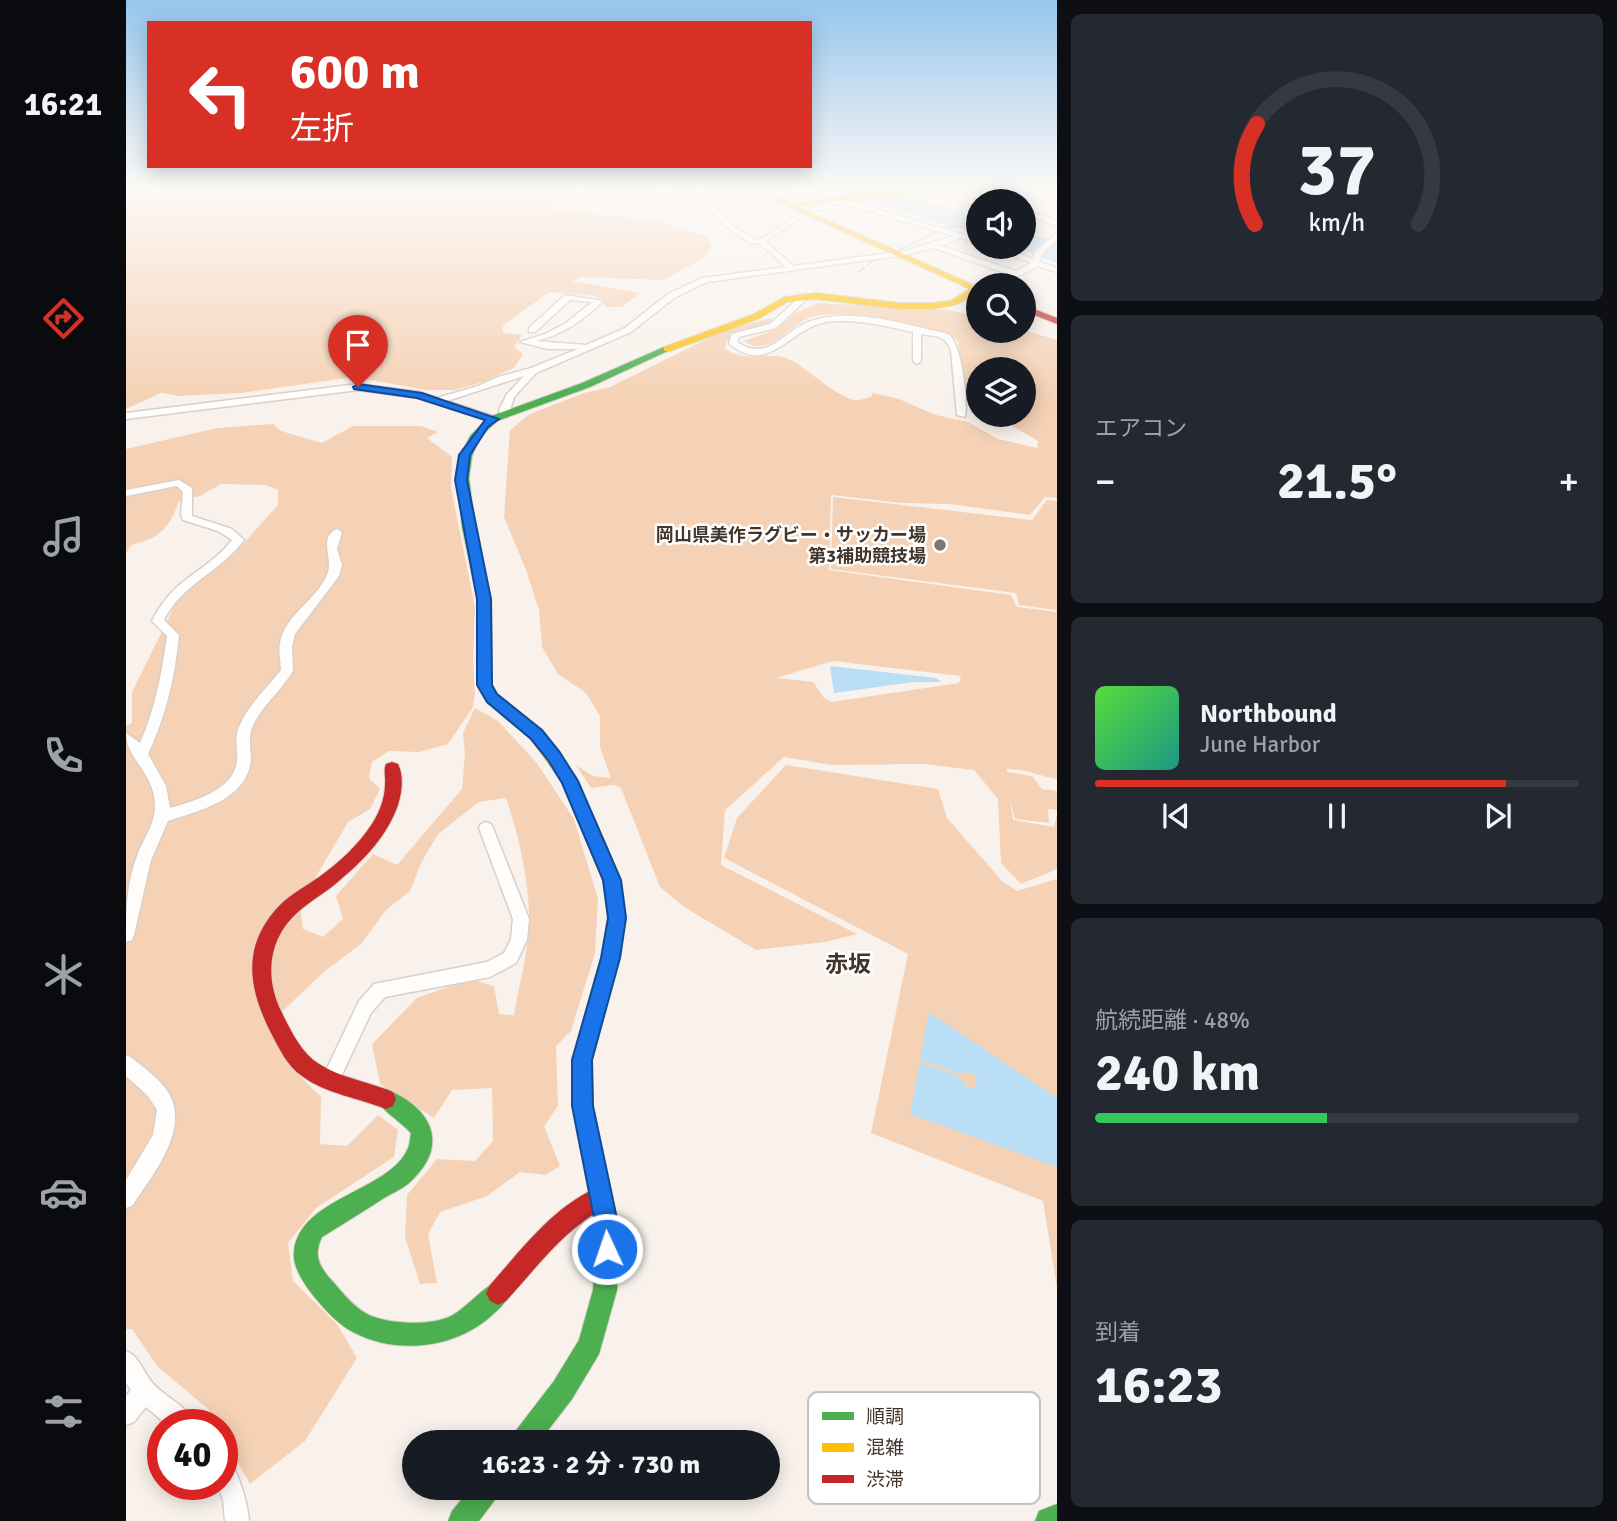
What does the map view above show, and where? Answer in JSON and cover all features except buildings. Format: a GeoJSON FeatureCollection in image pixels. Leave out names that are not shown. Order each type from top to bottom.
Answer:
{"type":"FeatureCollection","features":[{"type":"Feature","properties":{"kind":"main road"},"geometry":{"type":"LineString","coordinates":[[907,257],[966,282]]}},
{"type":"Feature","properties":{"kind":"main road"},"geometry":{"type":"LineString","coordinates":[[532,1430],[563,1390],[590,1345],[605,1290],[608,1228],[583,1106],[582,1060],[610,958],[617,918],[612,880],[570,781],[554,755],[536,734],[492,698],[485,685],[484,599],[461,480],[464,455],[484,425],[499,417],[586,385],[680,343],[755,317],[785,300],[806,296],[899,306],[932,306],[952,303],[966,296]]}},
{"type":"Feature","properties":{"kind":"main road"},"geometry":{"type":"LineString","coordinates":[[1036,313],[1057,321]]}},
{"type":"Feature","properties":{"kind":"main road"},"geometry":{"type":"LineString","coordinates":[[392,768],[397,778],[396,793],[385,816],[365,846],[336,874],[281,916],[267,938],[260,976],[266,1005],[295,1055],[309,1070],[392,1101],[414,1116],[422,1129],[418,1154],[401,1175],[314,1229],[306,1244],[306,1263],[345,1312],[367,1327],[411,1334],[445,1331],[462,1323],[487,1304],[572,1215],[586,1203],[601,1197]]}},
{"type":"Feature","properties":{"kind":"main road"},"geometry":{"type":"LineString","coordinates":[[462,1521],[479,1500]]}},
{"type":"Feature","properties":{"kind":"main road"},"geometry":{"type":"LineString","coordinates":[[1049,1521],[1057,1518]]}},
{"type":"Feature","properties":{"kind":"street"},"geometry":{"type":"LineString","coordinates":[[778,257],[790,267]]}},
{"type":"Feature","properties":{"kind":"street"},"geometry":{"type":"LineString","coordinates":[[440,400],[533,371],[628,330],[671,296],[705,280],[867,257]]}},
{"type":"Feature","properties":{"kind":"street"},"geometry":{"type":"LineString","coordinates":[[964,257],[1013,273]]}},
{"type":"Feature","properties":{"kind":"street"},"geometry":{"type":"LineString","coordinates":[[1018,273],[1039,257]]}},
{"type":"Feature","properties":{"kind":"street"},"geometry":{"type":"LineString","coordinates":[[1030,259],[1057,270]]}},
{"type":"Feature","properties":{"kind":"street"},"geometry":{"type":"LineString","coordinates":[[806,296],[793,306],[780,322],[735,336],[733,343],[747,351],[769,351],[807,325],[826,320],[850,320],[945,336],[953,343],[961,415]]}},
{"type":"Feature","properties":{"kind":"street"},"geometry":{"type":"LineString","coordinates":[[532,330],[568,297],[599,301],[569,325],[548,336],[524,342],[548,346],[588,347]]}},
{"type":"Feature","properties":{"kind":"street"},"geometry":{"type":"LineString","coordinates":[[917,332],[917,361]]}},
{"type":"Feature","properties":{"kind":"street"},"geometry":{"type":"LineString","coordinates":[[126,416],[342,388],[398,391],[499,417],[510,396],[533,371]]}},
{"type":"Feature","properties":{"kind":"street"},"geometry":{"type":"LineString","coordinates":[[126,494],[179,483],[187,488],[190,498],[187,518],[196,524],[235,534],[238,540],[232,550],[183,586],[167,602],[158,621],[173,635],[170,669],[157,723],[142,753]]}},
{"type":"Feature","properties":{"kind":"street"},"geometry":{"type":"LineString","coordinates":[[162,817],[211,800],[232,785],[243,768],[240,742],[249,719],[286,671],[288,662],[285,646],[289,634],[333,576],[336,565],[331,549],[337,532]]}},
{"type":"Feature","properties":{"kind":"street"},"geometry":{"type":"LineString","coordinates":[[126,738],[142,753],[155,778],[162,803],[162,817],[144,854],[126,935]]}},
{"type":"Feature","properties":{"kind":"street"},"geometry":{"type":"LineString","coordinates":[[331,1079],[365,1007],[380,990],[490,969],[510,958],[519,940],[521,919],[486,828]]}},
{"type":"Feature","properties":{"kind":"street"},"geometry":{"type":"LineString","coordinates":[[126,1064],[163,1099],[168,1118],[159,1143],[126,1198]]}},
{"type":"Feature","properties":{"kind":"street"},"geometry":{"type":"LineString","coordinates":[[126,1362],[144,1391],[165,1409]]}},
{"type":"Feature","properties":{"kind":"street"},"geometry":{"type":"LineString","coordinates":[[126,1414],[144,1391]]}},
{"type":"Feature","properties":{"kind":"street"},"geometry":{"type":"LineString","coordinates":[[235,1500],[237,1521]]}},
{"type":"Feature","properties":{"kind":"shaded area"},"geometry":{"type":"Polygon","coordinates":[[[126,257],[703,257],[663,280],[583,277],[572,281],[640,293],[622,307],[606,307],[602,299],[590,295],[549,292],[503,326],[503,333],[522,335],[514,347],[523,354],[514,368],[483,382],[455,390],[427,390],[353,377],[241,393],[179,396],[161,393],[126,409],[126,257]]]}},
{"type":"Feature","properties":{"kind":"shaded area"},"geometry":{"type":"Polygon","coordinates":[[[818,303],[949,310],[966,314],[966,343],[1036,343],[1036,334],[1057,340],[1057,498],[1045,497],[1030,515],[949,504],[902,503],[831,495],[829,570],[1011,595],[1017,607],[1057,612],[1057,779],[1020,770],[1007,769],[1007,772],[1032,776],[1042,789],[1057,791],[1057,810],[1048,809],[1049,823],[1015,819],[1010,798],[1013,820],[1054,827],[1057,815],[1057,869],[1021,884],[1001,863],[998,799],[974,770],[923,764],[832,765],[784,757],[725,810],[721,865],[857,934],[825,942],[756,950],[684,907],[660,887],[621,788],[614,785],[591,788],[576,765],[593,776],[611,778],[600,747],[600,716],[586,693],[558,674],[542,647],[539,610],[504,517],[510,430],[530,414],[584,393],[610,387],[723,331],[771,318],[773,320],[767,324],[732,336],[725,348],[740,356],[789,359],[848,398],[861,400],[871,397],[873,393],[899,399],[936,415],[966,422],[966,427],[977,427],[998,439],[1037,448],[1038,441],[1014,427],[1036,427],[1036,357],[966,357],[966,396],[958,341],[948,333],[881,319],[829,314],[806,319],[780,338],[763,346],[754,346],[744,341],[777,329],[795,313],[818,303]],[[833,661],[776,678],[813,682],[824,698],[831,702],[959,683],[961,676],[833,661]]]}},
{"type":"Feature","properties":{"kind":"shaded area"},"geometry":{"type":"Polygon","coordinates":[[[273,424],[281,431],[322,443],[353,426],[421,426],[438,432],[427,438],[452,457],[451,488],[475,607],[473,707],[448,744],[419,752],[389,751],[372,762],[369,778],[380,789],[370,809],[348,822],[300,904],[303,929],[323,937],[343,919],[336,896],[373,854],[397,865],[462,789],[465,754],[463,733],[475,708],[498,721],[536,762],[574,819],[598,899],[595,953],[571,1031],[556,1046],[558,1106],[544,1126],[560,1166],[545,1175],[520,1172],[487,1196],[440,1212],[428,1234],[437,1283],[420,1284],[405,1237],[407,1195],[437,1159],[475,1161],[493,1141],[492,1088],[452,1090],[434,1118],[380,1084],[372,1044],[417,998],[470,979],[494,986],[499,1014],[514,1015],[528,939],[529,905],[520,849],[506,798],[479,802],[438,834],[422,861],[410,891],[386,910],[362,943],[324,972],[274,1019],[279,1041],[289,1062],[321,1096],[320,1144],[347,1146],[378,1115],[398,1130],[394,1157],[316,1208],[288,1243],[293,1281],[337,1324],[357,1358],[305,1441],[250,1484],[238,1463],[238,1409],[208,1409],[158,1367],[132,1329],[126,1329],[126,726],[132,723],[132,692],[173,609],[187,587],[234,554],[278,505],[278,490],[266,485],[221,484],[200,496],[179,501],[162,531],[131,545],[126,553],[126,449],[217,428],[273,424]]]}},
{"type":"Feature","properties":{"kind":"shaded area","name":"岡山県美作ラグビー・サッカー場 第3補助競技場"},"geometry":{"type":"Polygon","coordinates":[[[833,497],[1032,520],[1047,500],[1057,501],[1057,610],[1019,605],[1016,593],[831,569],[833,497]]]}},
{"type":"Feature","properties":{"kind":"shaded area"},"geometry":{"type":"Polygon","coordinates":[[[786,765],[938,789],[947,818],[1003,882],[1017,891],[1057,879],[1057,1288],[1043,1201],[871,1133],[908,954],[724,858],[737,818],[786,765]]]}},
{"type":"Feature","properties":{"kind":"water"},"geometry":{"type":"Polygon","coordinates":[[[1041,257],[1057,257],[1057,263],[1041,257]]]}},
{"type":"Feature","properties":{"kind":"water"},"geometry":{"type":"Polygon","coordinates":[[[830,666],[936,678],[941,682],[914,682],[834,693],[830,666]]]}},
{"type":"Feature","properties":{"kind":"water"},"geometry":{"type":"Polygon","coordinates":[[[929,1012],[1057,1098],[1057,1167],[910,1114],[920,1062],[959,1077],[968,1087],[975,1087],[977,1082],[975,1075],[968,1072],[960,1074],[920,1059],[929,1012]]]}},
{"type":"Feature","properties":{"kind":"waterway"},"geometry":{"type":"LineString","coordinates":[[868,265],[878,257]]}},
{"type":"Feature","properties":{"kind":"waterway"},"geometry":{"type":"LineString","coordinates":[[858,272],[864,268]]}},
{"type":"Feature","properties":{"kind":"traffic: fast"},"geometry":{"type":"LineString","coordinates":[[485,647],[484,598],[464,502],[466,456],[476,436],[493,419],[586,385],[667,349]]}},
{"type":"Feature","properties":{"kind":"traffic: fast"},"geometry":{"type":"LineString","coordinates":[[532,1430],[563,1390],[590,1345],[605,1290],[608,1228],[583,1106],[582,1060],[611,955]]}},
{"type":"Feature","properties":{"kind":"traffic: fast"},"geometry":{"type":"LineString","coordinates":[[386,1099],[405,1111],[422,1129],[418,1154],[401,1175],[314,1229],[305,1251],[311,1272],[332,1300],[358,1322],[394,1332],[429,1333],[453,1327],[461,1324],[498,1293]]}},
{"type":"Feature","properties":{"kind":"traffic: fast"},"geometry":{"type":"LineString","coordinates":[[462,1521],[479,1500]]}},
{"type":"Feature","properties":{"kind":"traffic: fast"},"geometry":{"type":"LineString","coordinates":[[1049,1521],[1057,1518]]}},
{"type":"Feature","properties":{"kind":"traffic: slow"},"geometry":{"type":"LineString","coordinates":[[904,257],[966,285]]}},
{"type":"Feature","properties":{"kind":"traffic: slow"},"geometry":{"type":"LineString","coordinates":[[667,349],[755,317],[785,300],[816,296],[899,306],[932,306],[952,303],[966,295]]}},
{"type":"Feature","properties":{"kind":"traffic: slow"},"geometry":{"type":"LineString","coordinates":[[485,647],[485,686],[492,698],[536,735],[570,781],[612,880],[617,918],[611,955]]}},
{"type":"Feature","properties":{"kind":"traffic: jam"},"geometry":{"type":"LineString","coordinates":[[1036,313],[1057,321]]}},
{"type":"Feature","properties":{"kind":"traffic: jam"},"geometry":{"type":"LineString","coordinates":[[386,1099],[311,1071],[299,1060],[268,1004],[263,990],[261,962],[269,934],[277,922],[292,905],[328,880],[358,854],[378,828],[392,799],[392,768]]}},
{"type":"Feature","properties":{"kind":"traffic: jam"},"geometry":{"type":"LineString","coordinates":[[498,1293],[560,1226],[587,1204],[601,1197]]}},
{"type":"Feature","properties":{"kind":"place","name":"岡山県美作ラグビー・サッカー場 第3補助競技場"},"geometry":{"type":"Point","coordinates":[940,545]}},
{"type":"Feature","properties":{"kind":"district","name":"赤坂"},"geometry":{"type":"Point","coordinates":[848,964]}},
{"type":"Feature","properties":{"kind":"route"},"geometry":{"type":"LineString","coordinates":[[358,387],[419,395],[494,419],[484,425],[464,455],[461,480],[484,599],[485,685],[492,698],[536,734],[554,755],[570,781],[612,880],[617,918],[610,958],[582,1060],[583,1106],[608,1228],[607,1249]]}}]}
